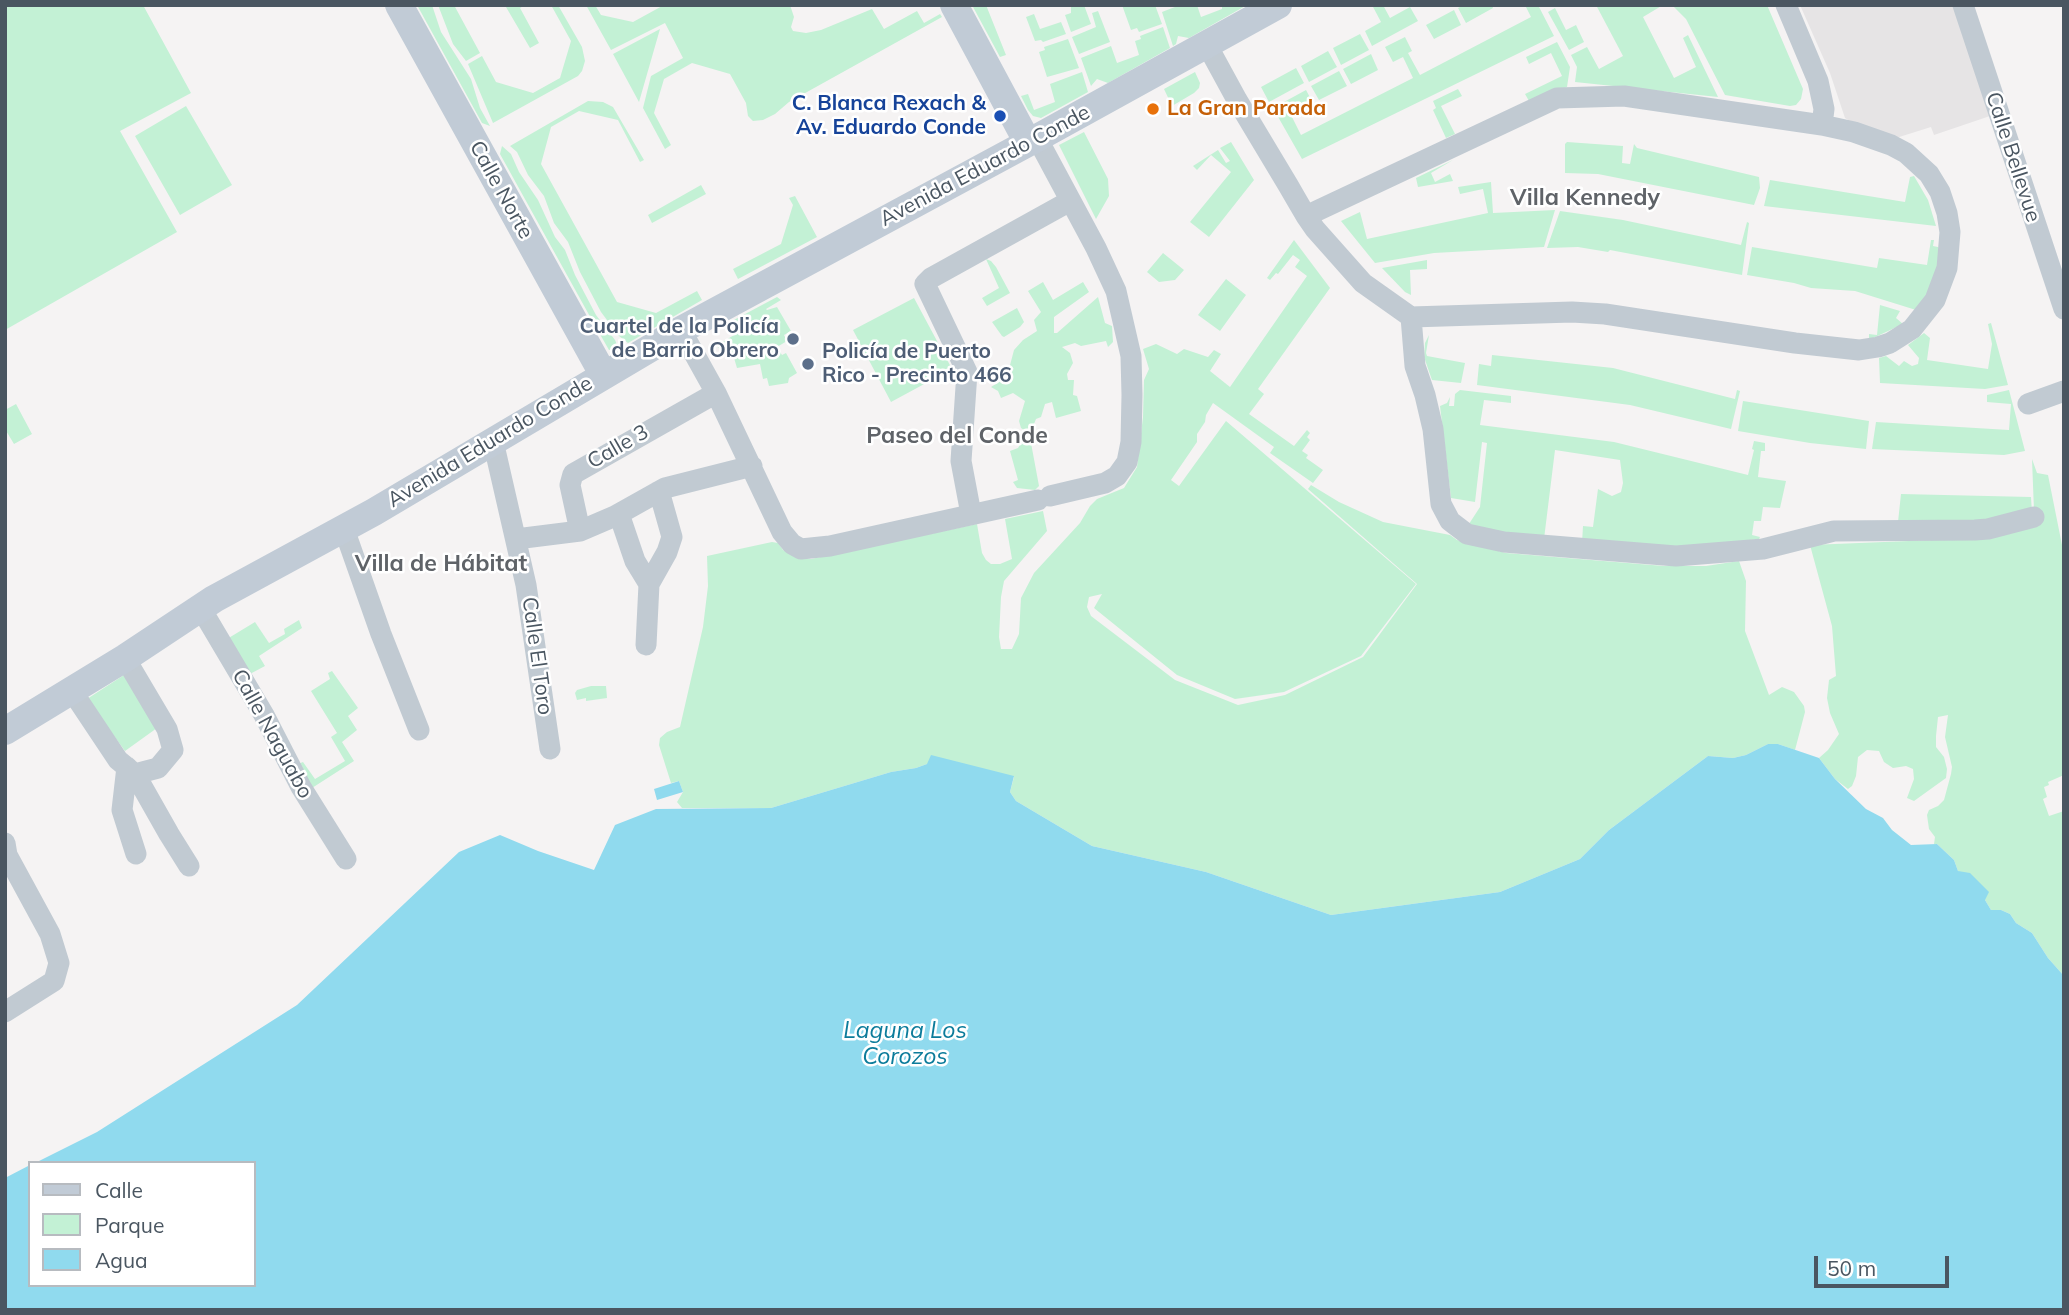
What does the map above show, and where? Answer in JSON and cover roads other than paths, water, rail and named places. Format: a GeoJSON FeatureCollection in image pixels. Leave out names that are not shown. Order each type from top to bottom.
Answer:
{"type":"FeatureCollection","features":[{"type":"Feature","properties":{"kind":"street","name":"Calle Norte"},"geometry":{"type":"LineString","coordinates":[[399,5],[603,374]]}},
{"type":"Feature","properties":{"kind":"street"},"geometry":{"type":"LineString","coordinates":[[681,330],[716,393],[782,532],[792,544],[801,549],[830,546],[1044,498],[1105,483],[1117,476],[1127,462],[1131,442],[1131,356],[1116,291],[1070,201],[954,5]]}},
{"type":"Feature","properties":{"kind":"street","name":"Avenida Eduardo Conde"},"geometry":{"type":"LineString","coordinates":[[5,731],[125,658],[200,607],[344,529],[603,374],[1278,5]]}},
{"type":"Feature","properties":{"kind":"street"},"geometry":{"type":"LineString","coordinates":[[1786,5],[1818,81],[1824,108],[1822,125]]}},
{"type":"Feature","properties":{"kind":"street","name":"Calle Bellevue"},"geometry":{"type":"LineString","coordinates":[[1963,5],[2064,309]]}},
{"type":"Feature","properties":{"kind":"street"},"geometry":{"type":"LineString","coordinates":[[1207,45],[1306,216],[1331,249],[1363,283],[1411,317],[1572,312],[1605,314],[1734,335],[1859,350],[1890,343],[1924,316],[1942,285],[1951,232],[1940,191],[1929,174],[1906,153],[1878,140],[1822,125],[1624,96],[1557,98],[1306,216]]}},
{"type":"Feature","properties":{"kind":"street"},"geometry":{"type":"LineString","coordinates":[[971,514],[961,461],[967,372],[925,284],[930,278],[1070,201]]}},
{"type":"Feature","properties":{"kind":"street"},"geometry":{"type":"LineString","coordinates":[[1411,317],[1415,366],[1433,429],[1441,504],[1450,521],[1467,534],[1504,542],[1676,556],[1763,549],[1834,531],[1975,530],[2034,517]]}},
{"type":"Feature","properties":{"kind":"street"},"geometry":{"type":"LineString","coordinates":[[2028,404],[2064,391]]}},
{"type":"Feature","properties":{"kind":"street","name":"Calle 3"},"geometry":{"type":"LineString","coordinates":[[580,531],[570,485],[573,474],[716,393]]}},
{"type":"Feature","properties":{"kind":"street","name":"Calle El Toro"},"geometry":{"type":"LineString","coordinates":[[493,441],[526,585],[550,749]]}},
{"type":"Feature","properties":{"kind":"street"},"geometry":{"type":"LineString","coordinates":[[516,539],[580,531],[676,484],[752,466]]}},
{"type":"Feature","properties":{"kind":"street"},"geometry":{"type":"LineString","coordinates":[[646,645],[649,584],[667,552],[672,537],[659,491]]}},
{"type":"Feature","properties":{"kind":"street"},"geometry":{"type":"LineString","coordinates":[[619,514],[635,561],[649,584]]}},
{"type":"Feature","properties":{"kind":"street"},"geometry":{"type":"LineString","coordinates":[[344,529],[419,730]]}},
{"type":"Feature","properties":{"kind":"street","name":"Calle Naguabo"},"geometry":{"type":"LineString","coordinates":[[200,607],[264,715],[301,787],[346,859]]}},
{"type":"Feature","properties":{"kind":"street"},"geometry":{"type":"LineString","coordinates":[[125,658],[167,729],[173,750],[158,768],[131,770]]}},
{"type":"Feature","properties":{"kind":"street"},"geometry":{"type":"LineString","coordinates":[[72,691],[118,760],[131,770],[190,866]]}},
{"type":"Feature","properties":{"kind":"street"},"geometry":{"type":"LineString","coordinates":[[131,770],[122,810],[136,854]]}},
{"type":"Feature","properties":{"kind":"street"},"geometry":{"type":"LineString","coordinates":[[5,843],[7,855],[50,934],[59,963],[54,981],[5,1012]]}},
{"type":"Feature","properties":{"kind":"water","name":"Laguna Los Corozos"},"geometry":{"type":"Polygon","coordinates":[[[1768,744],[1778,744],[1819,758],[1835,779],[1866,809],[1883,818],[1892,830],[1911,845],[1937,844],[1954,860],[1958,871],[1970,873],[1989,892],[1985,900],[1991,910],[2010,914],[2016,923],[2032,933],[2064,976],[2064,1310],[5,1310],[5,1178],[28,1166],[28,1287],[256,1287],[256,1161],[39,1161],[97,1132],[297,1005],[459,852],[500,835],[594,870],[615,825],[656,809],[771,808],[891,772],[916,768],[927,764],[931,755],[1014,776],[1010,792],[1016,801],[1092,846],[1206,872],[1331,915],[1500,892],[1580,859],[1609,830],[1708,756],[1733,758],[1768,744]]]}},
{"type":"Feature","properties":{"kind":"water"},"geometry":{"type":"Polygon","coordinates":[[[679,781],[683,792],[657,800],[654,789],[679,781]]]}},
{"type":"Feature","properties":{"kind":"place","name":"La Gran Parada"},"geometry":{"type":"Point","coordinates":[1153,109]}},
{"type":"Feature","properties":{"kind":"place","name":"C. Blanca Rexach & Av. Eduardo Conde"},"geometry":{"type":"Point","coordinates":[1000,116]}},
{"type":"Feature","properties":{"kind":"place","name":"Cuartel de la Policía de Barrio Obrero"},"geometry":{"type":"Point","coordinates":[793,339]}},
{"type":"Feature","properties":{"kind":"place","name":"Policía de Puerto Rico - Precinto 466"},"geometry":{"type":"Point","coordinates":[808,364]}},
{"type":"Feature","properties":{"kind":"district","name":"Villa Kennedy"},"geometry":{"type":"Point","coordinates":[1585,198]}},
{"type":"Feature","properties":{"kind":"district","name":"Paseo del Conde"},"geometry":{"type":"Point","coordinates":[957,436]}},
{"type":"Feature","properties":{"kind":"district","name":"Villa de Hábitat"},"geometry":{"type":"Point","coordinates":[441,564]}}]}
